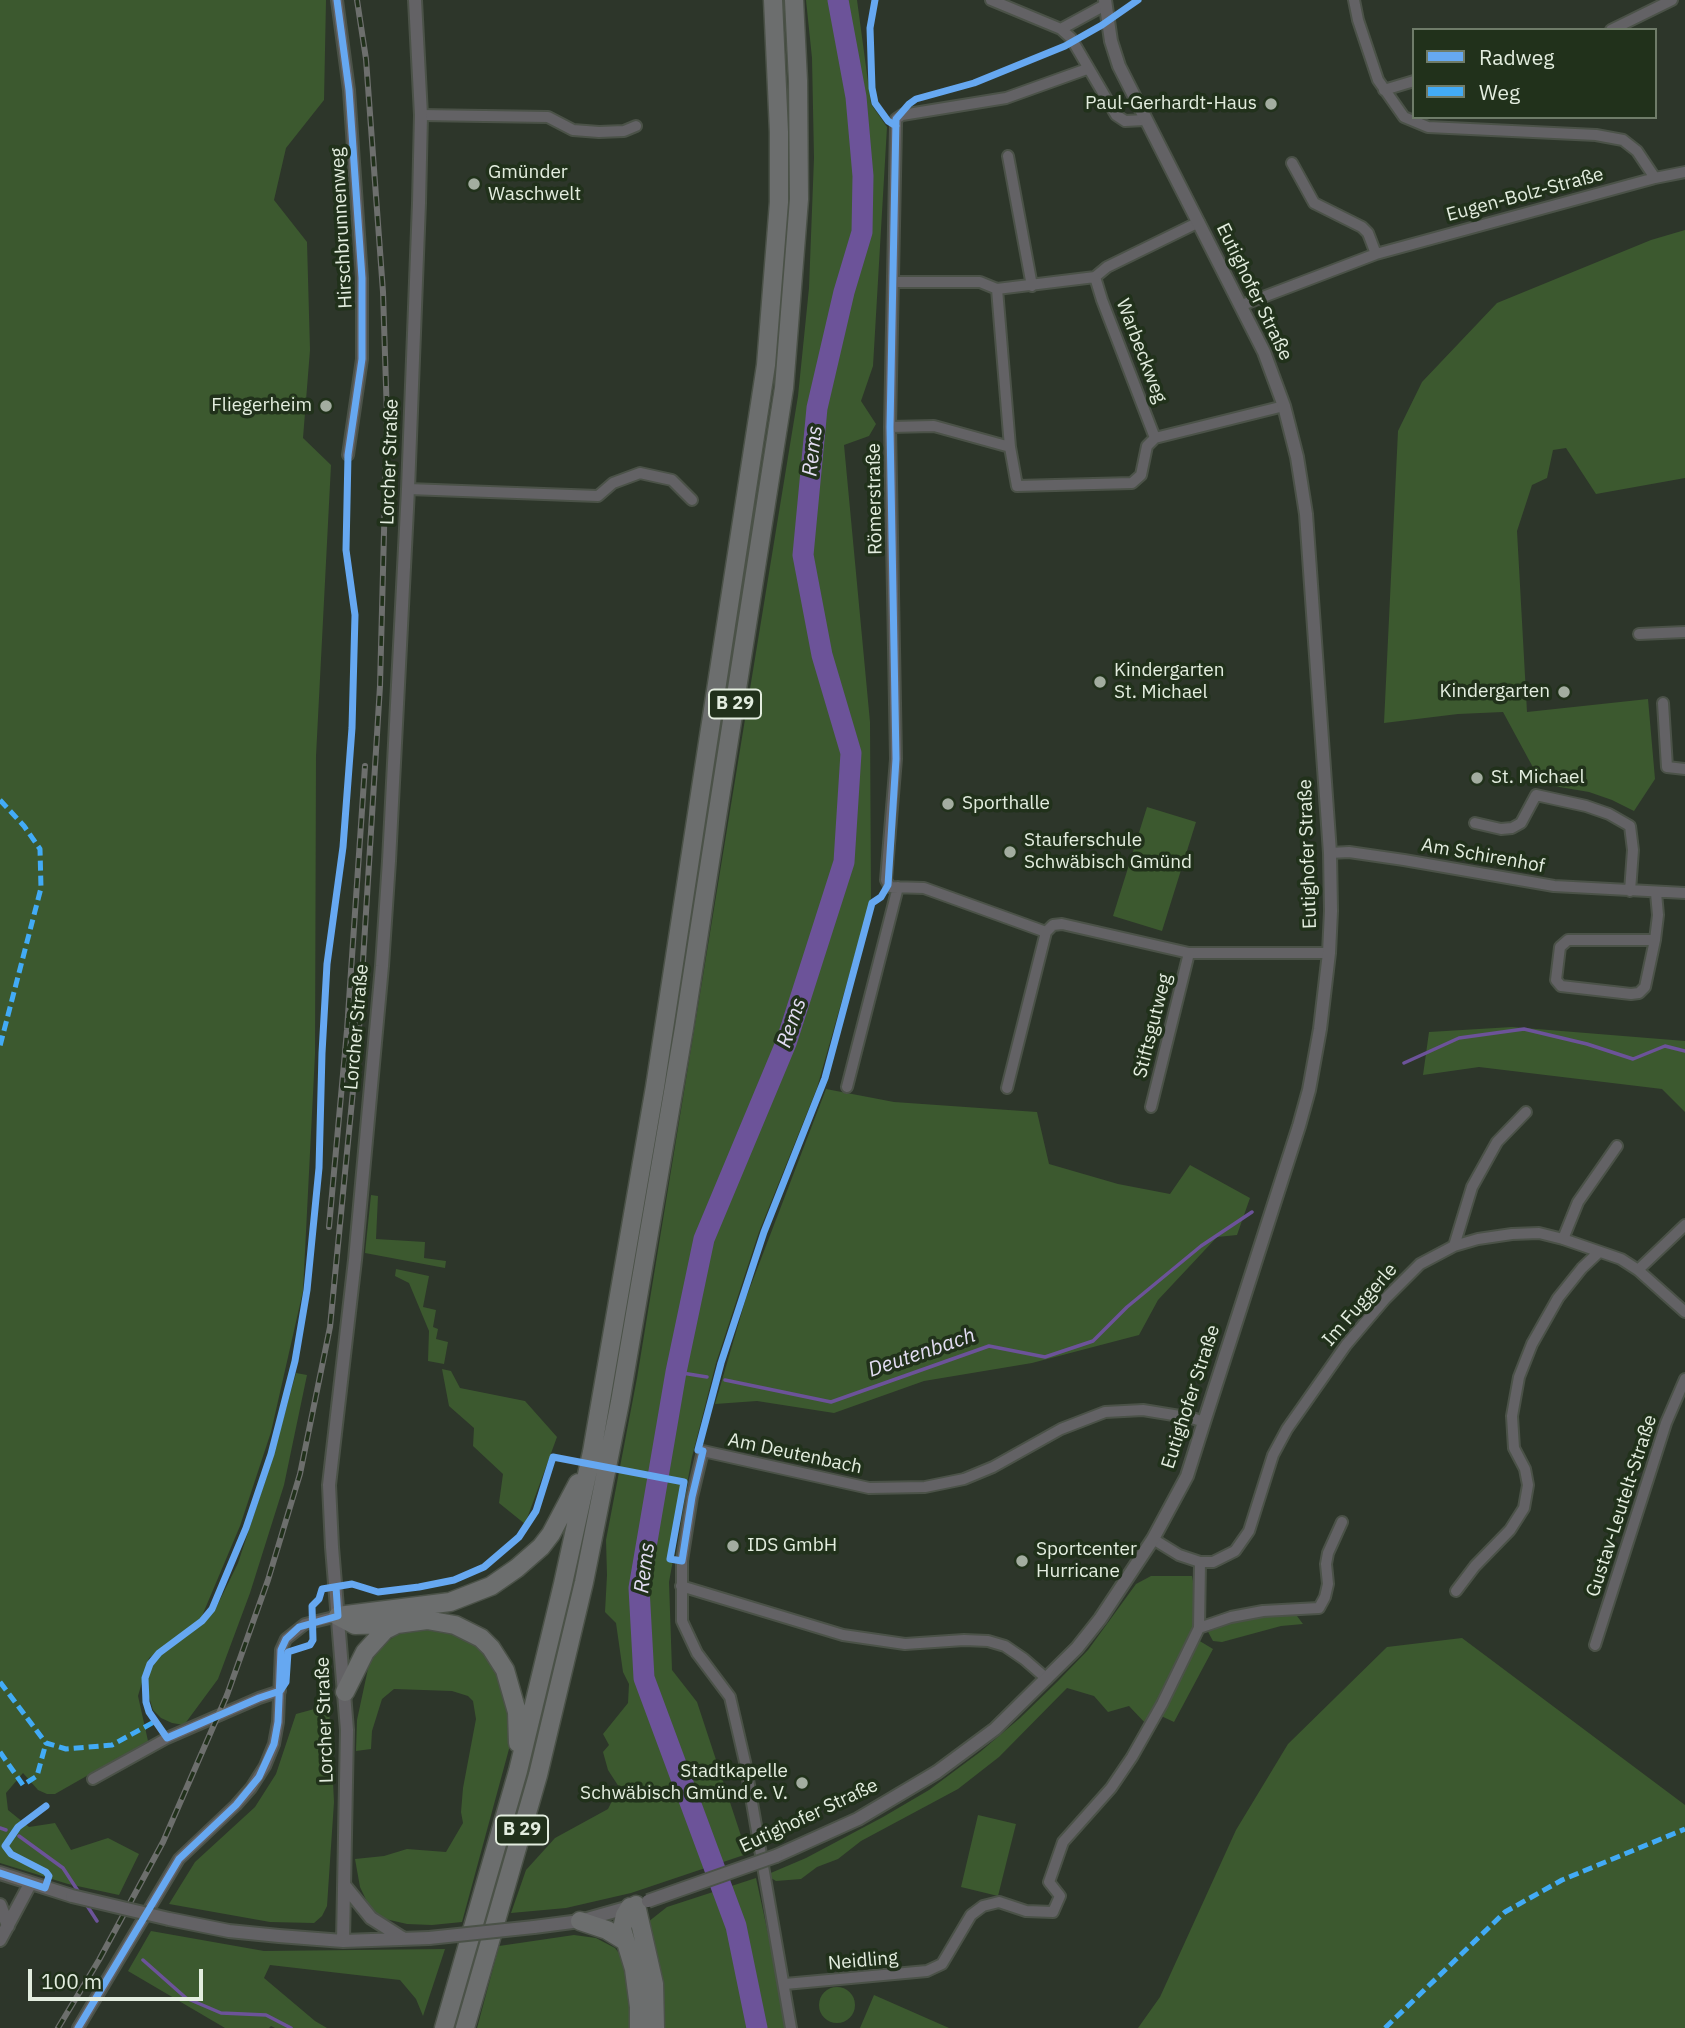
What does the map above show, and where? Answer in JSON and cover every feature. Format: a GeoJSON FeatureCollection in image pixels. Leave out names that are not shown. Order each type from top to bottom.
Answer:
{"type":"FeatureCollection","features":[{"type":"Feature","properties":{"kind":"highway","name":"B 29"},"geometry":{"type":"LineString","coordinates":[[444,2028],[518,1771],[593,1452],[655,1087],[766,365],[779,202],[773,0]]}},
{"type":"Feature","properties":{"kind":"highway","name":"B 29"},"geometry":{"type":"LineString","coordinates":[[465,2028],[538,1775],[584,1582],[622,1389],[684,1028],[784,388],[799,199],[794,0]]}},
{"type":"Feature","properties":{"kind":"highway"},"geometry":{"type":"LineString","coordinates":[[338,1616],[450,1602],[504,1578],[532,1556],[551,1534],[593,1452]]}},
{"type":"Feature","properties":{"kind":"highway"},"geometry":{"type":"LineString","coordinates":[[338,1616],[355,1625],[443,1621],[481,1638],[505,1670],[514,1696],[518,1721],[518,1771]]}},
{"type":"Feature","properties":{"kind":"highway"},"geometry":{"type":"LineString","coordinates":[[345,1692],[365,1652],[385,1630],[397,1624]]}},
{"type":"Feature","properties":{"kind":"highway"},"geometry":{"type":"LineString","coordinates":[[638,1904],[622,1922],[622,1929],[638,1992],[639,2028]]}},
{"type":"Feature","properties":{"kind":"highway"},"geometry":{"type":"LineString","coordinates":[[638,1904],[653,1984],[655,2028]]}},
{"type":"Feature","properties":{"kind":"highway"},"geometry":{"type":"LineString","coordinates":[[580,1921],[607,1930],[625,1941]]}},
{"type":"Feature","properties":{"kind":"highway"},"geometry":{"type":"LineString","coordinates":[[471,2028],[472,2004]]}},
{"type":"Feature","properties":{"kind":"street","name":"Hirschbrunnenweg"},"geometry":{"type":"LineString","coordinates":[[337,0],[349,90],[362,278],[362,359],[348,455]]}},
{"type":"Feature","properties":{"kind":"street","name":"Lorcher Straße"},"geometry":{"type":"LineString","coordinates":[[343,1941],[347,1776],[345,1692],[329,1485],[355,1260],[382,966],[408,489],[421,115],[415,0]]}},
{"type":"Feature","properties":{"kind":"street"},"geometry":{"type":"LineString","coordinates":[[991,0],[1060,29],[1071,38],[1116,115],[1125,121],[1144,120]]}},
{"type":"Feature","properties":{"kind":"street"},"geometry":{"type":"LineString","coordinates":[[1354,0],[1378,80],[1404,117],[1428,127],[1597,135],[1623,140],[1637,151],[1656,178]]}},
{"type":"Feature","properties":{"kind":"street"},"geometry":{"type":"LineString","coordinates":[[1615,28],[1672,0]]}},
{"type":"Feature","properties":{"kind":"street"},"geometry":{"type":"LineString","coordinates":[[1060,29],[1105,3]]}},
{"type":"Feature","properties":{"kind":"street","name":"Eutighofer Straße"},"geometry":{"type":"LineString","coordinates":[[0,1873],[72,1896],[229,1931],[343,1941],[429,1938],[580,1921],[638,1904],[776,1856],[858,1819],[937,1772],[995,1729],[1077,1648],[1100,1619],[1153,1539],[1186,1476],[1303,1114],[1321,1029],[1332,902],[1306,514],[1297,457],[1264,352],[1144,120],[1119,66],[1111,41],[1105,3]]}},
{"type":"Feature","properties":{"kind":"street","name":"Römerstraße"},"geometry":{"type":"LineString","coordinates":[[847,1087],[893,886],[896,759],[890,427],[896,119],[902,115],[1006,98],[1087,69]]}},
{"type":"Feature","properties":{"kind":"street"},"geometry":{"type":"LineString","coordinates":[[1384,90],[1412,82]]}},
{"type":"Feature","properties":{"kind":"street"},"geometry":{"type":"LineString","coordinates":[[421,115],[548,117],[573,130],[599,132],[624,131],[636,126]]}},
{"type":"Feature","properties":{"kind":"street"},"geometry":{"type":"LineString","coordinates":[[1008,156],[1032,286]]}},
{"type":"Feature","properties":{"kind":"street"},"geometry":{"type":"LineString","coordinates":[[1292,163],[1314,203],[1362,227],[1368,233],[1376,254]]}},
{"type":"Feature","properties":{"kind":"street","name":"Eugen-Bolz-Straße"},"geometry":{"type":"LineString","coordinates":[[1242,305],[1376,254],[1685,172]]}},
{"type":"Feature","properties":{"kind":"street"},"geometry":{"type":"LineString","coordinates":[[893,282],[980,282],[997,289],[1096,277],[1107,267],[1199,222]]}},
{"type":"Feature","properties":{"kind":"street","name":"Warbeckweg"},"geometry":{"type":"LineString","coordinates":[[1096,277],[1102,300],[1155,438]]}},
{"type":"Feature","properties":{"kind":"street"},"geometry":{"type":"LineString","coordinates":[[997,289],[1010,447],[1017,486],[1132,483],[1142,475],[1147,446],[1155,438],[1283,406]]}},
{"type":"Feature","properties":{"kind":"street"},"geometry":{"type":"LineString","coordinates":[[890,427],[934,426],[1010,447]]}},
{"type":"Feature","properties":{"kind":"street"},"geometry":{"type":"LineString","coordinates":[[408,489],[598,496],[613,483],[640,473],[672,480],[692,500]]}},
{"type":"Feature","properties":{"kind":"street"},"geometry":{"type":"LineString","coordinates":[[1639,634],[1685,632]]}},
{"type":"Feature","properties":{"kind":"street"},"geometry":{"type":"LineString","coordinates":[[1663,703],[1667,767],[1685,769]]}},
{"type":"Feature","properties":{"kind":"street","name":"Am Schirenhof"},"geometry":{"type":"LineString","coordinates":[[1475,823],[1501,829],[1512,828],[1521,823],[1536,795],[1609,814],[1630,825],[1633,850],[1630,891]]}},
{"type":"Feature","properties":{"kind":"street","name":"Am Schirenhof"},"geometry":{"type":"LineString","coordinates":[[1330,853],[1349,852],[1377,856],[1554,887],[1685,893]]}},
{"type":"Feature","properties":{"kind":"street"},"geometry":{"type":"LineString","coordinates":[[893,886],[923,888],[1046,932],[1007,1088]]}},
{"type":"Feature","properties":{"kind":"street"},"geometry":{"type":"LineString","coordinates":[[1655,940],[1568,940],[1560,947],[1556,980],[1561,986],[1639,993],[1645,987],[1655,940],[1658,915],[1656,893]]}},
{"type":"Feature","properties":{"kind":"street","name":"Stiftsgutweg"},"geometry":{"type":"LineString","coordinates":[[1046,932],[1053,925],[1062,924],[1189,953],[1329,953]]}},
{"type":"Feature","properties":{"kind":"street","name":"Stiftsgutweg"},"geometry":{"type":"LineString","coordinates":[[1151,1107],[1189,953]]}},
{"type":"Feature","properties":{"kind":"street"},"geometry":{"type":"LineString","coordinates":[[1454,1246],[1472,1187],[1497,1142],[1526,1112]]}},
{"type":"Feature","properties":{"kind":"street"},"geometry":{"type":"LineString","coordinates":[[1563,1239],[1578,1202],[1617,1146]]}},
{"type":"Feature","properties":{"kind":"street"},"geometry":{"type":"LineString","coordinates":[[1639,1270],[1685,1225]]}},
{"type":"Feature","properties":{"kind":"street","name":"Im Fuggerle"},"geometry":{"type":"LineString","coordinates":[[1200,1562],[1213,1562],[1226,1557],[1244,1541],[1278,1446],[1298,1412],[1346,1345],[1385,1299],[1420,1264],[1454,1246],[1512,1234],[1539,1233],[1563,1239],[1621,1259],[1639,1270],[1685,1312]]}},
{"type":"Feature","properties":{"kind":"street"},"geometry":{"type":"LineString","coordinates":[[1456,1591],[1475,1566],[1510,1530],[1524,1508],[1528,1485],[1525,1469],[1514,1448],[1511,1416],[1519,1377],[1532,1345],[1558,1298],[1599,1252]]}},
{"type":"Feature","properties":{"kind":"street","name":"Gustav-Leutelt-Straße"},"geometry":{"type":"LineString","coordinates":[[1595,1645],[1666,1423],[1685,1379]]}},
{"type":"Feature","properties":{"kind":"street","name":"Am Deutenbach"},"geometry":{"type":"LineString","coordinates":[[791,2028],[745,1762],[730,1697],[689,1639],[682,1621],[681,1586],[686,1536],[703,1451],[869,1488],[925,1487],[964,1479],[1060,1429],[1105,1412],[1143,1410],[1204,1422]]}},
{"type":"Feature","properties":{"kind":"street"},"geometry":{"type":"LineString","coordinates":[[1153,1539],[1179,1555],[1200,1562],[1199,1629],[1231,1617],[1263,1611],[1319,1608],[1328,1584],[1328,1553],[1342,1522]]}},
{"type":"Feature","properties":{"kind":"street"},"geometry":{"type":"LineString","coordinates":[[681,1586],[844,1635],[905,1644],[988,1641],[1005,1646],[1047,1679]]}},
{"type":"Feature","properties":{"kind":"street"},"geometry":{"type":"LineString","coordinates":[[78,2028],[179,1859],[236,1805],[259,1777],[274,1744],[281,1650],[286,1639],[305,1624],[338,1616]]}},
{"type":"Feature","properties":{"kind":"street","name":"Neidling"},"geometry":{"type":"LineString","coordinates":[[785,1984],[907,1975],[927,1971],[942,1964],[971,1915],[983,1906],[999,1902],[1026,1911],[1053,1912],[1060,1896],[1049,1882],[1063,1842],[1111,1788],[1132,1757],[1199,1629]]}},
{"type":"Feature","properties":{"kind":"street"},"geometry":{"type":"LineString","coordinates":[[93,1779],[167,1738],[280,1691]]}},
{"type":"Feature","properties":{"kind":"street"},"geometry":{"type":"LineString","coordinates":[[0,1940],[30,1884]]}},
{"type":"Feature","properties":{"kind":"street"},"geometry":{"type":"LineString","coordinates":[[345,1886],[371,1918],[405,1939]]}},
{"type":"Feature","properties":{"kind":"street"},"geometry":{"type":"LineString","coordinates":[[0,1905],[8,1926]]}},
{"type":"Feature","properties":{"kind":"green space"},"geometry":{"type":"Polygon","coordinates":[[[0,0],[326,0],[324,100],[286,148],[274,200],[307,242],[310,350],[303,438],[331,465],[316,756],[315,1054],[303,1291],[271,1432],[240,1526],[199,1623],[149,1658],[138,1696],[148,1741],[55,1794],[38,1790],[23,1773],[6,1793],[8,1810],[29,1827],[55,1823],[71,1850],[108,1838],[139,1854],[119,1895],[68,1884],[0,1863],[0,0]]]}},
{"type":"Feature","properties":{"kind":"green space"},"geometry":{"type":"Polygon","coordinates":[[[806,0],[857,0],[871,104],[887,127],[873,366],[861,401],[876,424],[869,436],[844,445],[870,722],[871,898],[817,1088],[759,1232],[716,1363],[692,1457],[669,1582],[672,1670],[697,1702],[747,1854],[631,1893],[566,1908],[511,1913],[526,1870],[555,1838],[608,1809],[619,1787],[608,1770],[603,1752],[609,1745],[603,1734],[628,1703],[629,1684],[623,1672],[616,1623],[605,1612],[606,1540],[637,1378],[798,396],[809,288],[814,158],[812,58],[806,0]]]}},
{"type":"Feature","properties":{"kind":"green space"},"geometry":{"type":"Polygon","coordinates":[[[1685,230],[1685,478],[1596,494],[1566,448],[1553,450],[1547,478],[1532,485],[1517,531],[1527,712],[1648,699],[1655,779],[1634,811],[1589,792],[1542,784],[1503,712],[1458,714],[1384,723],[1398,431],[1422,382],[1497,303],[1651,240],[1685,230]]]}},
{"type":"Feature","properties":{"kind":"green space"},"geometry":{"type":"Polygon","coordinates":[[[1147,807],[1196,822],[1162,931],[1113,916],[1147,807]]]}},
{"type":"Feature","properties":{"kind":"green space"},"geometry":{"type":"Polygon","coordinates":[[[1512,1027],[1685,1041],[1685,1112],[1662,1089],[1479,1067],[1423,1075],[1429,1032],[1512,1027]]]}},
{"type":"Feature","properties":{"kind":"green space"},"geometry":{"type":"Polygon","coordinates":[[[826,1089],[894,1102],[1037,1112],[1049,1164],[1118,1184],[1170,1194],[1190,1165],[1250,1198],[1237,1235],[1217,1237],[1158,1300],[1139,1335],[1032,1363],[924,1381],[834,1413],[757,1401],[715,1404],[746,1298],[826,1089]]]}},
{"type":"Feature","properties":{"kind":"green space"},"geometry":{"type":"Polygon","coordinates":[[[371,1195],[378,1196],[376,1239],[425,1242],[424,1258],[446,1261],[445,1268],[365,1253],[371,1195]]]}},
{"type":"Feature","properties":{"kind":"green space"},"geometry":{"type":"Polygon","coordinates":[[[396,1269],[429,1276],[423,1307],[436,1310],[433,1327],[438,1329],[436,1339],[448,1342],[444,1364],[428,1361],[429,1331],[409,1283],[395,1276],[396,1269]]]}},
{"type":"Feature","properties":{"kind":"green space"},"geometry":{"type":"Polygon","coordinates":[[[442,1369],[451,1371],[460,1388],[525,1401],[557,1437],[525,1524],[499,1503],[503,1474],[473,1446],[474,1428],[449,1406],[442,1369]]]}},
{"type":"Feature","properties":{"kind":"green space"},"geometry":{"type":"Polygon","coordinates":[[[296,1373],[307,1375],[284,1485],[250,1593],[218,1679],[184,1725],[172,1723],[153,1710],[147,1679],[161,1654],[215,1610],[238,1563],[271,1463],[296,1373]]]}},
{"type":"Feature","properties":{"kind":"green space"},"geometry":{"type":"Polygon","coordinates":[[[1151,1576],[1192,1576],[1198,1608],[1194,1632],[1147,1725],[1129,1706],[1108,1712],[1094,1696],[1067,1688],[999,1757],[958,1789],[861,1841],[838,1859],[817,1867],[801,1879],[776,1881],[766,1875],[806,1858],[883,1817],[929,1790],[980,1752],[1058,1681],[1088,1650],[1136,1584],[1151,1576]]]}},
{"type":"Feature","properties":{"kind":"green space"},"geometry":{"type":"Polygon","coordinates":[[[1294,1612],[1303,1624],[1281,1626],[1222,1642],[1213,1641],[1207,1630],[1239,1619],[1294,1612]]]}},
{"type":"Feature","properties":{"kind":"green space"},"geometry":{"type":"Polygon","coordinates":[[[419,1628],[448,1631],[470,1640],[489,1658],[502,1681],[509,1712],[509,1749],[462,1922],[432,1925],[407,1924],[381,1918],[369,1906],[360,1887],[355,1859],[384,1856],[407,1849],[446,1852],[463,1823],[463,1788],[476,1719],[473,1701],[468,1696],[452,1691],[394,1689],[382,1699],[372,1731],[371,1749],[356,1751],[357,1720],[369,1664],[381,1646],[401,1632],[419,1628]]]}},
{"type":"Feature","properties":{"kind":"green space"},"geometry":{"type":"Polygon","coordinates":[[[1462,1638],[1685,1805],[1685,2028],[1138,2028],[1160,1997],[1236,1830],[1288,1744],[1387,1647],[1462,1638]]]}},
{"type":"Feature","properties":{"kind":"green space"},"geometry":{"type":"Polygon","coordinates":[[[1198,1640],[1213,1649],[1174,1722],[1159,1715],[1198,1640]]]}},
{"type":"Feature","properties":{"kind":"green space"},"geometry":{"type":"Polygon","coordinates":[[[329,1705],[334,1802],[327,1906],[322,1916],[314,1923],[270,1922],[169,1904],[195,1862],[255,1807],[276,1774],[296,1714],[329,1705]]]}},
{"type":"Feature","properties":{"kind":"green space"},"geometry":{"type":"Polygon","coordinates":[[[978,1815],[1016,1824],[998,1896],[961,1887],[978,1815]]]}},
{"type":"Feature","properties":{"kind":"green space"},"geometry":{"type":"Polygon","coordinates":[[[756,1878],[786,2028],[659,2028],[648,1922],[667,1907],[756,1878]]]}},
{"type":"Feature","properties":{"kind":"green space"},"geometry":{"type":"Polygon","coordinates":[[[151,1931],[264,1951],[445,1949],[423,2016],[416,1999],[400,1980],[270,1965],[264,1978],[327,2028],[225,2028],[128,1971],[151,1931]]]}},
{"type":"Feature","properties":{"kind":"green space"},"geometry":{"type":"Polygon","coordinates":[[[574,1935],[596,1938],[615,1948],[625,1961],[632,1990],[632,2028],[477,2028],[499,1946],[574,1935]]]}},
{"type":"Feature","properties":{"kind":"green space"},"geometry":{"type":"Polygon","coordinates":[[[837,1987],[849,1993],[855,2005],[849,2017],[837,2023],[825,2017],[819,2005],[825,1993],[837,1987]]]}},
{"type":"Feature","properties":{"kind":"green space"},"geometry":{"type":"Polygon","coordinates":[[[874,1995],[949,2028],[860,2028],[874,1995]]]}},
{"type":"Feature","properties":{"kind":"waterway","name":"Rems"},"geometry":{"type":"LineString","coordinates":[[757,2028],[736,1926],[644,1678],[639,1588],[676,1372],[704,1239],[786,1043],[844,862],[851,753],[822,655],[803,555],[817,408],[844,292],[862,232],[863,176],[856,97],[838,0]]}},
{"type":"Feature","properties":{"kind":"waterway","name":"Deutenbach"},"geometry":{"type":"LineString","coordinates":[[1404,1063],[1459,1038],[1524,1029],[1587,1044],[1633,1059],[1665,1046],[1685,1051]]}},
{"type":"Feature","properties":{"kind":"waterway","name":"Deutenbach"},"geometry":{"type":"LineString","coordinates":[[725,1380],[831,1402],[989,1346],[1045,1357],[1093,1341],[1127,1307],[1201,1246],[1252,1212]]}},
{"type":"Feature","properties":{"kind":"waterway","name":"Deutenbach"},"geometry":{"type":"LineString","coordinates":[[676,1372],[707,1377]]}},
{"type":"Feature","properties":{"kind":"waterway"},"geometry":{"type":"LineString","coordinates":[[0,1828],[6,1830]]}},
{"type":"Feature","properties":{"kind":"waterway"},"geometry":{"type":"LineString","coordinates":[[19,1836],[63,1868],[80,1894]]}},
{"type":"Feature","properties":{"kind":"waterway"},"geometry":{"type":"LineString","coordinates":[[86,1904],[97,1921]]}},
{"type":"Feature","properties":{"kind":"waterway"},"geometry":{"type":"LineString","coordinates":[[143,1960],[186,1998],[221,2013],[266,2015],[291,2028]]}},
{"type":"Feature","properties":{"kind":"railway"},"geometry":{"type":"LineString","coordinates":[[58,2028],[99,1960],[163,1842],[227,1695],[268,1580],[300,1474],[330,1327],[359,1029],[380,686],[387,417],[383,292],[366,59],[357,0]]}},
{"type":"Feature","properties":{"kind":"railway"},"geometry":{"type":"LineString","coordinates":[[329,1227],[347,1030],[365,766]]}},
{"type":"Feature","properties":{"kind":"marked path"},"geometry":{"type":"LineString","coordinates":[[0,800],[24,826],[40,849],[41,888],[0,1046]]}},
{"type":"Feature","properties":{"kind":"marked path"},"geometry":{"type":"LineString","coordinates":[[0,1682],[46,1743],[66,1749],[112,1745],[154,1722]]}},
{"type":"Feature","properties":{"kind":"marked path"},"geometry":{"type":"LineString","coordinates":[[0,1752],[23,1785],[37,1776],[46,1743]]}},
{"type":"Feature","properties":{"kind":"marked path"},"geometry":{"type":"LineString","coordinates":[[1385,2028],[1505,1912],[1562,1880],[1685,1829]]}},
{"type":"Feature","properties":{"kind":"cycle path"},"geometry":{"type":"LineString","coordinates":[[337,0],[349,90],[362,278],[362,359],[348,455],[346,550],[355,615],[352,728],[343,847],[327,964],[319,1168],[307,1290],[295,1361],[271,1454],[246,1528],[212,1609],[202,1621],[159,1653],[150,1664],[145,1678],[149,1712],[167,1738],[280,1691],[286,1682],[288,1652],[310,1645],[313,1640],[312,1606],[319,1599],[322,1589],[352,1584],[378,1592],[419,1587],[454,1580],[484,1567],[519,1537],[536,1511],[553,1457],[684,1482],[670,1559],[682,1561],[692,1497],[703,1451],[698,1450],[721,1363],[764,1232],[825,1078],[872,903],[881,897],[888,885],[896,759],[890,427],[896,119],[916,99],[974,83],[1065,46],[1138,0]]}},
{"type":"Feature","properties":{"kind":"cycle path"},"geometry":{"type":"LineString","coordinates":[[875,0],[870,28],[872,88],[875,103],[888,121],[896,126]]}},
{"type":"Feature","properties":{"kind":"cycle path"},"geometry":{"type":"LineString","coordinates":[[78,2028],[179,1859],[236,1805],[259,1777],[274,1744],[278,1722],[281,1650],[286,1639],[299,1627],[338,1616],[336,1587]]}},
{"type":"Feature","properties":{"kind":"cycle path"},"geometry":{"type":"LineString","coordinates":[[0,1873],[45,1888],[49,1876],[46,1872],[11,1854],[5,1846],[18,1827],[46,1806]]}},
{"type":"Feature","properties":{"kind":"place","name":"Paul-Gerhardt-Haus"},"geometry":{"type":"Point","coordinates":[1271,104]}},
{"type":"Feature","properties":{"kind":"place","name":"Gmünder Waschwelt"},"geometry":{"type":"Point","coordinates":[474,184]}},
{"type":"Feature","properties":{"kind":"place","name":"Fliegerheim"},"geometry":{"type":"Point","coordinates":[326,406]}},
{"type":"Feature","properties":{"kind":"place","name":"Kindergarten St. Michael"},"geometry":{"type":"Point","coordinates":[1100,682]}},
{"type":"Feature","properties":{"kind":"place","name":"Kindergarten"},"geometry":{"type":"Point","coordinates":[1564,692]}},
{"type":"Feature","properties":{"kind":"place","name":"St. Michael"},"geometry":{"type":"Point","coordinates":[1477,778]}},
{"type":"Feature","properties":{"kind":"place","name":"Sporthalle"},"geometry":{"type":"Point","coordinates":[948,804]}},
{"type":"Feature","properties":{"kind":"place","name":"Stauferschule Schwäbisch Gmünd"},"geometry":{"type":"Point","coordinates":[1010,852]}},
{"type":"Feature","properties":{"kind":"place","name":"IDS GmbH"},"geometry":{"type":"Point","coordinates":[733,1546]}},
{"type":"Feature","properties":{"kind":"place","name":"Sportcenter Hurricane"},"geometry":{"type":"Point","coordinates":[1022,1561]}},
{"type":"Feature","properties":{"kind":"place","name":"Stadtkapelle Schwäbisch Gmünd e. V."},"geometry":{"type":"Point","coordinates":[802,1783]}}]}
